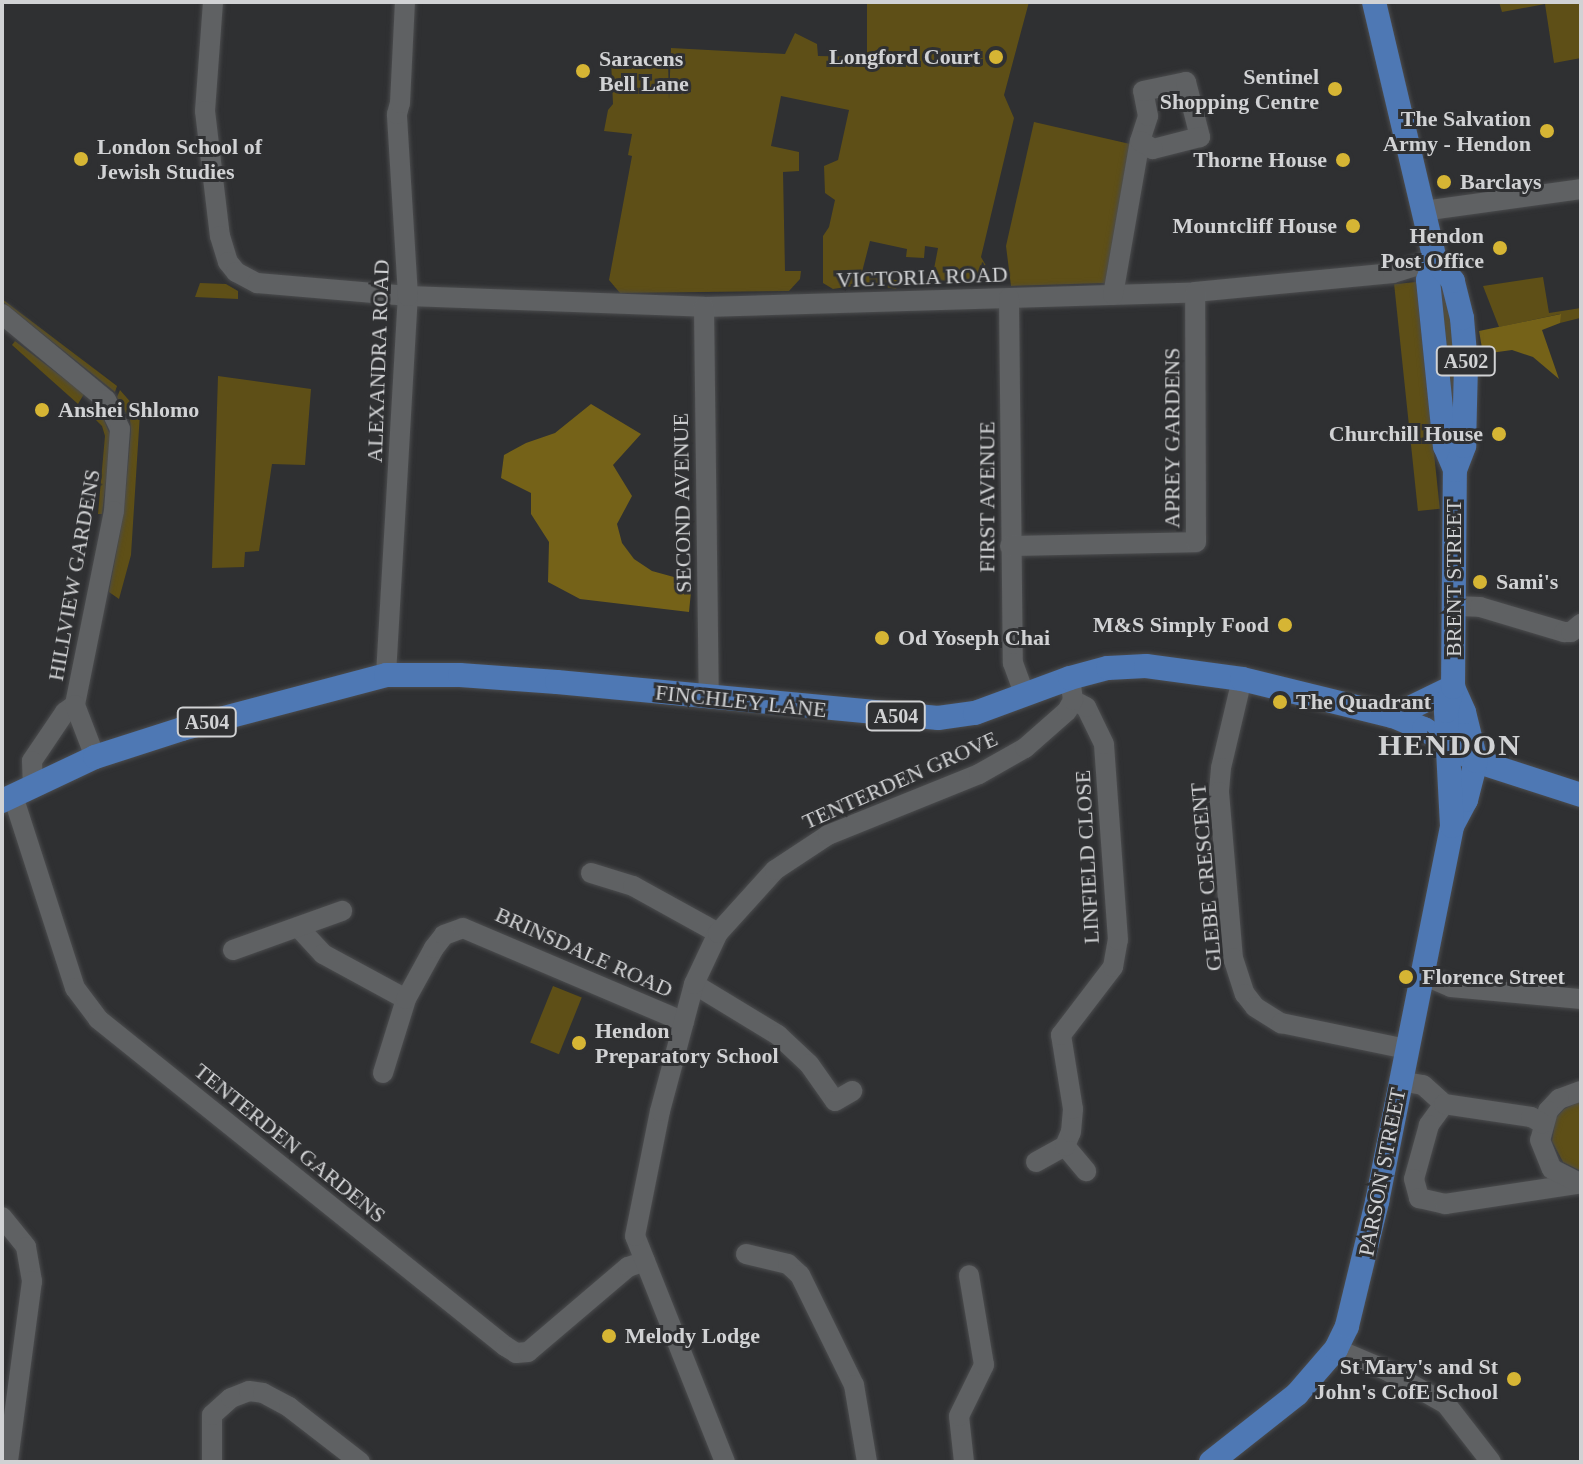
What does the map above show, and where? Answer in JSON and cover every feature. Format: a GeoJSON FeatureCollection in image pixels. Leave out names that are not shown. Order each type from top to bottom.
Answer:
{"type":"FeatureCollection","features":[{"type":"Feature","properties":{"kind":"main road","name":"BRENT STREET"},"geometry":{"type":"LineString","coordinates":[[1374,2],[1435,260],[1428,280],[1445,446],[1455,470],[1453,687],[1446,711],[1450,745]]}},
{"type":"Feature","properties":{"kind":"main road","name":"FINCHLEY LANE"},"geometry":{"type":"LineString","coordinates":[[16,794],[95,757],[182,729],[386,675],[460,675],[938,718],[975,713],[1024,694],[1072,689],[1108,668],[1146,666],[1242,679],[1393,716],[1476,761]]}},
{"type":"Feature","properties":{"kind":"main road","name":"BRENT STREET"},"geometry":{"type":"LineString","coordinates":[[1453,687],[1464,712],[1476,761]]}},
{"type":"Feature","properties":{"kind":"main road"},"geometry":{"type":"LineString","coordinates":[[1393,716],[1453,687]]}},
{"type":"Feature","properties":{"kind":"main road","name":"PARSON STREET"},"geometry":{"type":"LineString","coordinates":[[1211,1462],[1297,1394],[1336,1349],[1358,1290],[1452,826],[1450,745]]}},
{"type":"Feature","properties":{"kind":"main road","name":"PARSON STREET"},"geometry":{"type":"LineString","coordinates":[[1452,826],[1466,800],[1476,761]]}},
{"type":"Feature","properties":{"kind":"main road","name":"A504"},"geometry":{"type":"LineString","coordinates":[[1476,761],[1581,795]]}},
{"type":"Feature","properties":{"kind":"street","name":"VICTORIA ROAD"},"geometry":{"type":"LineString","coordinates":[[213,2],[205,111],[214,196],[228,262],[245,278],[265,285],[408,296],[704,307],[1195,292],[1393,273],[1435,260]]}},
{"type":"Feature","properties":{"kind":"street","name":"ALEXANDRA ROAD"},"geometry":{"type":"LineString","coordinates":[[386,675],[408,296],[397,114],[405,2]]}},
{"type":"Feature","properties":{"kind":"street"},"geometry":{"type":"LineString","coordinates":[[1113,295],[1140,141]]}},
{"type":"Feature","properties":{"kind":"street"},"geometry":{"type":"LineString","coordinates":[[1423,211],[1581,189]]}},
{"type":"Feature","properties":{"kind":"street","name":"APREY GARDENS"},"geometry":{"type":"LineString","coordinates":[[1010,546],[1196,542],[1195,292]]}},
{"type":"Feature","properties":{"kind":"street","name":"FIRST AVENUE"},"geometry":{"type":"LineString","coordinates":[[1009,298],[1013,663],[1024,694]]}},
{"type":"Feature","properties":{"kind":"street","name":"SECOND AVENUE"},"geometry":{"type":"LineString","coordinates":[[704,307],[709,698]]}},
{"type":"Feature","properties":{"kind":"street","name":"HILLVIEW GARDENS"},"geometry":{"type":"LineString","coordinates":[[2,314],[94,389],[112,408],[120,429],[114,511],[75,705],[95,757]]}},
{"type":"Feature","properties":{"kind":"street"},"geometry":{"type":"LineString","coordinates":[[1455,606],[1480,607],[1564,632],[1571,632],[1581,624]]}},
{"type":"Feature","properties":{"kind":"street","name":"GLEBE CRESCENT"},"geometry":{"type":"LineString","coordinates":[[1242,679],[1221,768],[1219,792],[1233,958],[1245,994],[1255,1007],[1281,1023],[1406,1049]]}},
{"type":"Feature","properties":{"kind":"street","name":"TENTERDEN GROVE"},"geometry":{"type":"LineString","coordinates":[[725,1462],[635,1236],[635,1224],[694,984],[718,933],[775,870],[859,820],[979,774],[1009,758],[1061,720],[1072,689]]}},
{"type":"Feature","properties":{"kind":"street","name":"LINFIELD CLOSE"},"geometry":{"type":"LineString","coordinates":[[1065,1146],[1073,1117],[1061,1035],[1113,967],[1118,940],[1104,744],[1086,707],[1072,689]]}},
{"type":"Feature","properties":{"kind":"street","name":"HILLVIEW GARDENS"},"geometry":{"type":"LineString","coordinates":[[16,794],[32,761],[65,712],[75,705]]}},
{"type":"Feature","properties":{"kind":"street","name":"TENTERDEN GARDENS"},"geometry":{"type":"LineString","coordinates":[[16,794],[75,988],[98,1019],[505,1346],[516,1353],[528,1352],[628,1267],[645,1261]]}},
{"type":"Feature","properties":{"kind":"street"},"geometry":{"type":"LineString","coordinates":[[591,873],[633,886],[718,933]]}},
{"type":"Feature","properties":{"kind":"street"},"geometry":{"type":"LineString","coordinates":[[233,950],[342,911]]}},
{"type":"Feature","properties":{"kind":"street"},"geometry":{"type":"LineString","coordinates":[[298,927],[323,954],[406,999]]}},
{"type":"Feature","properties":{"kind":"street","name":"BRINSDALE ROAD"},"geometry":{"type":"LineString","coordinates":[[383,1073],[406,999],[434,948],[444,935],[463,928],[684,1022]]}},
{"type":"Feature","properties":{"kind":"street"},"geometry":{"type":"LineString","coordinates":[[1423,975],[1451,987],[1581,999]]}},
{"type":"Feature","properties":{"kind":"street"},"geometry":{"type":"LineString","coordinates":[[694,984],[778,1035],[809,1064],[837,1103]]}},
{"type":"Feature","properties":{"kind":"street"},"geometry":{"type":"LineString","coordinates":[[1400,1081],[1423,1085],[1444,1104],[1531,1117],[1542,1123]]}},
{"type":"Feature","properties":{"kind":"street"},"geometry":{"type":"LineString","coordinates":[[1580,1184],[1552,1169],[1543,1156],[1540,1140],[1542,1123],[1559,1099],[1581,1091]]}},
{"type":"Feature","properties":{"kind":"street"},"geometry":{"type":"LineString","coordinates":[[1444,1104],[1429,1125],[1414,1179],[1419,1198],[1445,1204],[1580,1184]]}},
{"type":"Feature","properties":{"kind":"street"},"geometry":{"type":"LineString","coordinates":[[1036,1162],[1065,1146],[1086,1171]]}},
{"type":"Feature","properties":{"kind":"street"},"geometry":{"type":"LineString","coordinates":[[2,1217],[26,1247],[32,1281],[8,1462]]}},
{"type":"Feature","properties":{"kind":"street"},"geometry":{"type":"LineString","coordinates":[[746,1254],[788,1264],[800,1275],[854,1385],[867,1462]]}},
{"type":"Feature","properties":{"kind":"street"},"geometry":{"type":"LineString","coordinates":[[964,1462],[959,1416],[984,1365],[969,1275]]}},
{"type":"Feature","properties":{"kind":"street"},"geometry":{"type":"LineString","coordinates":[[1336,1349],[1386,1370],[1446,1404],[1491,1462]]}},
{"type":"Feature","properties":{"kind":"street"},"geometry":{"type":"LineString","coordinates":[[212,1462],[212,1415],[231,1398],[249,1391],[263,1393],[289,1407],[360,1462]]}},
{"type":"Feature","properties":{"kind":"shaded area"},"geometry":{"type":"Polygon","coordinates":[[[867,2],[1029,2],[1004,95],[1014,118],[981,257],[989,271],[986,281],[936,284],[934,269],[938,248],[925,246],[924,258],[906,257],[907,249],[870,241],[862,272],[900,281],[896,289],[867,284],[833,289],[823,283],[823,236],[829,227],[835,200],[825,193],[824,166],[838,160],[849,110],[781,96],[771,146],[799,152],[799,171],[783,172],[785,271],[801,271],[800,279],[789,291],[620,293],[609,280],[632,156],[628,155],[632,134],[604,131],[608,110],[613,104],[611,60],[668,60],[669,100],[671,48],[785,54],[795,33],[817,44],[818,56],[867,57],[867,2]]]}},
{"type":"Feature","properties":{"kind":"shaded area"},"geometry":{"type":"Polygon","coordinates":[[[1499,2],[1581,2],[1581,58],[1554,63],[1545,4],[1502,12],[1499,2]]]}},
{"type":"Feature","properties":{"kind":"shaded area"},"geometry":{"type":"Polygon","coordinates":[[[1034,122],[1130,144],[1105,283],[1011,286],[1006,246],[1034,122]]]}},
{"type":"Feature","properties":{"kind":"shaded area"},"geometry":{"type":"Polygon","coordinates":[[[1437,277],[1445,283],[1460,360],[1456,448],[1437,277]]]}},
{"type":"Feature","properties":{"kind":"shaded area"},"geometry":{"type":"Polygon","coordinates":[[[1543,277],[1549,313],[1581,308],[1581,321],[1580,318],[1560,323],[1560,314],[1499,327],[1483,286],[1543,277]]]}},
{"type":"Feature","properties":{"kind":"shaded area"},"geometry":{"type":"Polygon","coordinates":[[[1416,282],[1440,509],[1418,511],[1394,284],[1416,282]]]}},
{"type":"Feature","properties":{"kind":"shaded area"},"geometry":{"type":"Polygon","coordinates":[[[200,283],[226,284],[238,291],[238,299],[195,297],[200,283]]]}},
{"type":"Feature","properties":{"kind":"shaded area"},"geometry":{"type":"Polygon","coordinates":[[[2,301],[117,386],[115,392],[2,301]]]}},
{"type":"Feature","properties":{"kind":"shaded area"},"geometry":{"type":"Polygon","coordinates":[[[1561,314],[1560,323],[1542,330],[1559,379],[1533,357],[1512,350],[1483,354],[1479,331],[1561,314]]]}},
{"type":"Feature","properties":{"kind":"shaded area"},"geometry":{"type":"Polygon","coordinates":[[[15,341],[84,394],[78,404],[12,345],[15,341]]]}},
{"type":"Feature","properties":{"kind":"shaded area"},"geometry":{"type":"Polygon","coordinates":[[[218,376],[311,389],[305,465],[272,464],[259,551],[245,552],[244,567],[212,568],[218,376]]]}},
{"type":"Feature","properties":{"kind":"shaded area"},"geometry":{"type":"Polygon","coordinates":[[[120,390],[140,413],[131,555],[119,599],[109,592],[124,511],[131,431],[130,420],[117,397],[120,390]]]}},
{"type":"Feature","properties":{"kind":"shaded area"},"geometry":{"type":"Polygon","coordinates":[[[591,404],[641,434],[613,465],[632,496],[617,524],[622,543],[634,559],[652,571],[692,582],[689,612],[580,599],[548,582],[549,542],[531,514],[531,493],[501,478],[504,455],[555,433],[591,404]]]}},
{"type":"Feature","properties":{"kind":"shaded area"},"geometry":{"type":"Polygon","coordinates":[[[100,411],[111,437],[102,514],[98,514],[105,436],[102,426],[93,417],[100,411]]]}},
{"type":"Feature","properties":{"kind":"shaded area"},"geometry":{"type":"Polygon","coordinates":[[[553,986],[582,998],[559,1054],[530,1043],[553,986]]]}},
{"type":"Feature","properties":{"kind":"shaded area"},"geometry":{"type":"Polygon","coordinates":[[[1581,1101],[1581,1171],[1563,1162],[1552,1141],[1556,1118],[1564,1109],[1581,1101]]]}},
{"type":"Feature","properties":{"kind":"place","name":"Longford Court"},"geometry":{"type":"Point","coordinates":[996,57]}},
{"type":"Feature","properties":{"kind":"place","name":"Saracens Bell Lane"},"geometry":{"type":"Point","coordinates":[583,71]}},
{"type":"Feature","properties":{"kind":"place","name":"Sentinel Shopping Centre"},"geometry":{"type":"Point","coordinates":[1335,89]}},
{"type":"Feature","properties":{"kind":"place","name":"The Salvation Army - Hendon"},"geometry":{"type":"Point","coordinates":[1547,131]}},
{"type":"Feature","properties":{"kind":"place","name":"London School of Jewish Studies"},"geometry":{"type":"Point","coordinates":[81,159]}},
{"type":"Feature","properties":{"kind":"place","name":"Thorne House"},"geometry":{"type":"Point","coordinates":[1343,160]}},
{"type":"Feature","properties":{"kind":"place","name":"Barclays"},"geometry":{"type":"Point","coordinates":[1444,182]}},
{"type":"Feature","properties":{"kind":"place","name":"Mountcliff House"},"geometry":{"type":"Point","coordinates":[1353,226]}},
{"type":"Feature","properties":{"kind":"place","name":"Hendon Post Office"},"geometry":{"type":"Point","coordinates":[1500,248]}},
{"type":"Feature","properties":{"kind":"place","name":"Anshei Shlomo"},"geometry":{"type":"Point","coordinates":[42,410]}},
{"type":"Feature","properties":{"kind":"place","name":"Churchill House"},"geometry":{"type":"Point","coordinates":[1499,434]}},
{"type":"Feature","properties":{"kind":"place","name":"Sami's"},"geometry":{"type":"Point","coordinates":[1480,582]}},
{"type":"Feature","properties":{"kind":"place","name":"M&S Simply Food"},"geometry":{"type":"Point","coordinates":[1285,625]}},
{"type":"Feature","properties":{"kind":"place","name":"Od Yoseph Chai"},"geometry":{"type":"Point","coordinates":[882,638]}},
{"type":"Feature","properties":{"kind":"place","name":"The Quadrant"},"geometry":{"type":"Point","coordinates":[1280,702]}},
{"type":"Feature","properties":{"kind":"place","name":"Florence Street"},"geometry":{"type":"Point","coordinates":[1406,977]}},
{"type":"Feature","properties":{"kind":"place","name":"Hendon Preparatory School"},"geometry":{"type":"Point","coordinates":[579,1043]}},
{"type":"Feature","properties":{"kind":"place","name":"Melody Lodge"},"geometry":{"type":"Point","coordinates":[609,1336]}},
{"type":"Feature","properties":{"kind":"place","name":"St Mary's and St John's CofE School"},"geometry":{"type":"Point","coordinates":[1514,1379]}},
{"type":"Feature","properties":{"kind":"district","name":"HENDON"},"geometry":{"type":"Point","coordinates":[1450,745]}}]}
